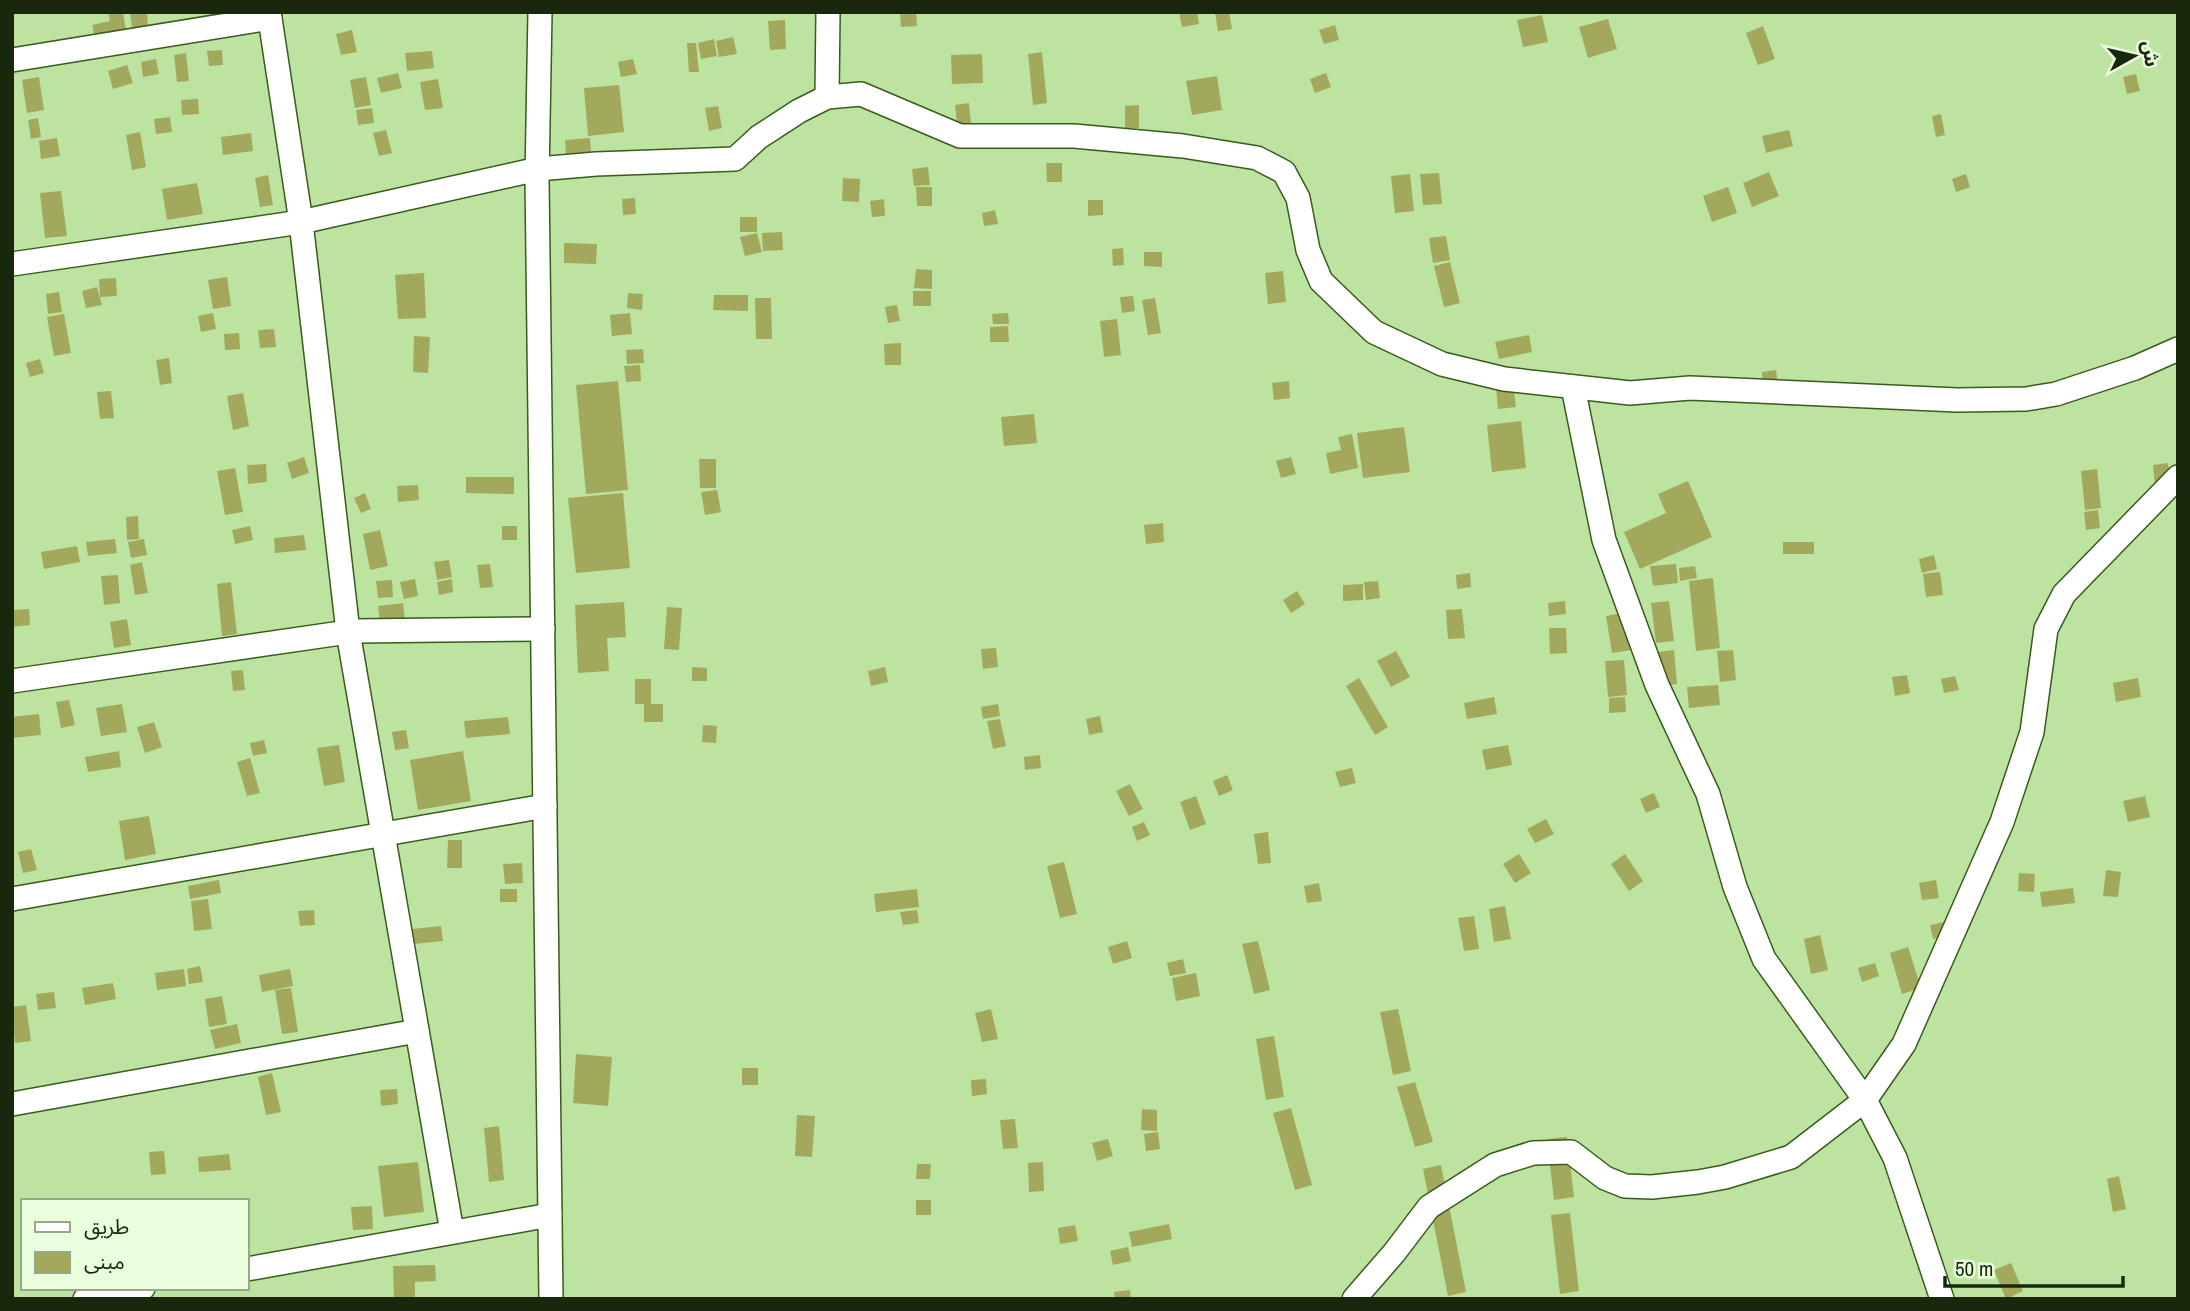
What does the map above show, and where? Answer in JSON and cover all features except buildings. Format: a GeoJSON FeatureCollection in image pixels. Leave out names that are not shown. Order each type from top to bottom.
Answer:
{"type":"FeatureCollection","features":[{"type":"Feature","properties":{"kind":"street"},"geometry":{"type":"LineString","coordinates":[[540,12],[538,169],[551,1299]]}},
{"type":"Feature","properties":{"kind":"street"},"geometry":{"type":"LineString","coordinates":[[827,97],[828,12]]}},
{"type":"Feature","properties":{"kind":"street"},"geometry":{"type":"LineString","coordinates":[[12,60],[270,15],[301,222],[348,632],[452,1233]]}},
{"type":"Feature","properties":{"kind":"street"},"geometry":{"type":"LineString","coordinates":[[12,264],[301,222],[538,169],[734,159],[759,137],[827,97],[861,94],[960,136],[1074,136],[1183,146],[1257,158],[1284,172],[1289,180],[1298,198],[1308,250],[1321,281],[1374,332],[1442,364],[1504,379],[1630,393],[1690,388],[1957,400],[2026,399],[2056,394],[2135,368],[2178,349]]}},
{"type":"Feature","properties":{"kind":"street"},"geometry":{"type":"LineString","coordinates":[[1573,387],[1604,540],[1657,685],[1709,794],[1735,887],[1764,959],[1865,1100],[1895,1158],[1942,1299]]}},
{"type":"Feature","properties":{"kind":"street"},"geometry":{"type":"LineString","coordinates":[[1354,1299],[1429,1207],[1495,1165],[1533,1153],[1571,1152],[1605,1178],[1625,1186],[1652,1187],[1698,1182],[1791,1157],[1865,1100],[1903,1044],[2002,822],[2032,732],[2046,629],[2064,594],[2178,477]]}},
{"type":"Feature","properties":{"kind":"street"},"geometry":{"type":"LineString","coordinates":[[12,681],[348,632],[543,629]]}},
{"type":"Feature","properties":{"kind":"street"},"geometry":{"type":"LineString","coordinates":[[12,900],[545,806]]}},
{"type":"Feature","properties":{"kind":"street"},"geometry":{"type":"LineString","coordinates":[[12,1104],[417,1031]]}},
{"type":"Feature","properties":{"kind":"street"},"geometry":{"type":"LineString","coordinates":[[248,1269],[550,1215]]}},
{"type":"Feature","properties":{"kind":"street"},"geometry":{"type":"LineString","coordinates":[[85,1299],[132,1290]]}}]}
